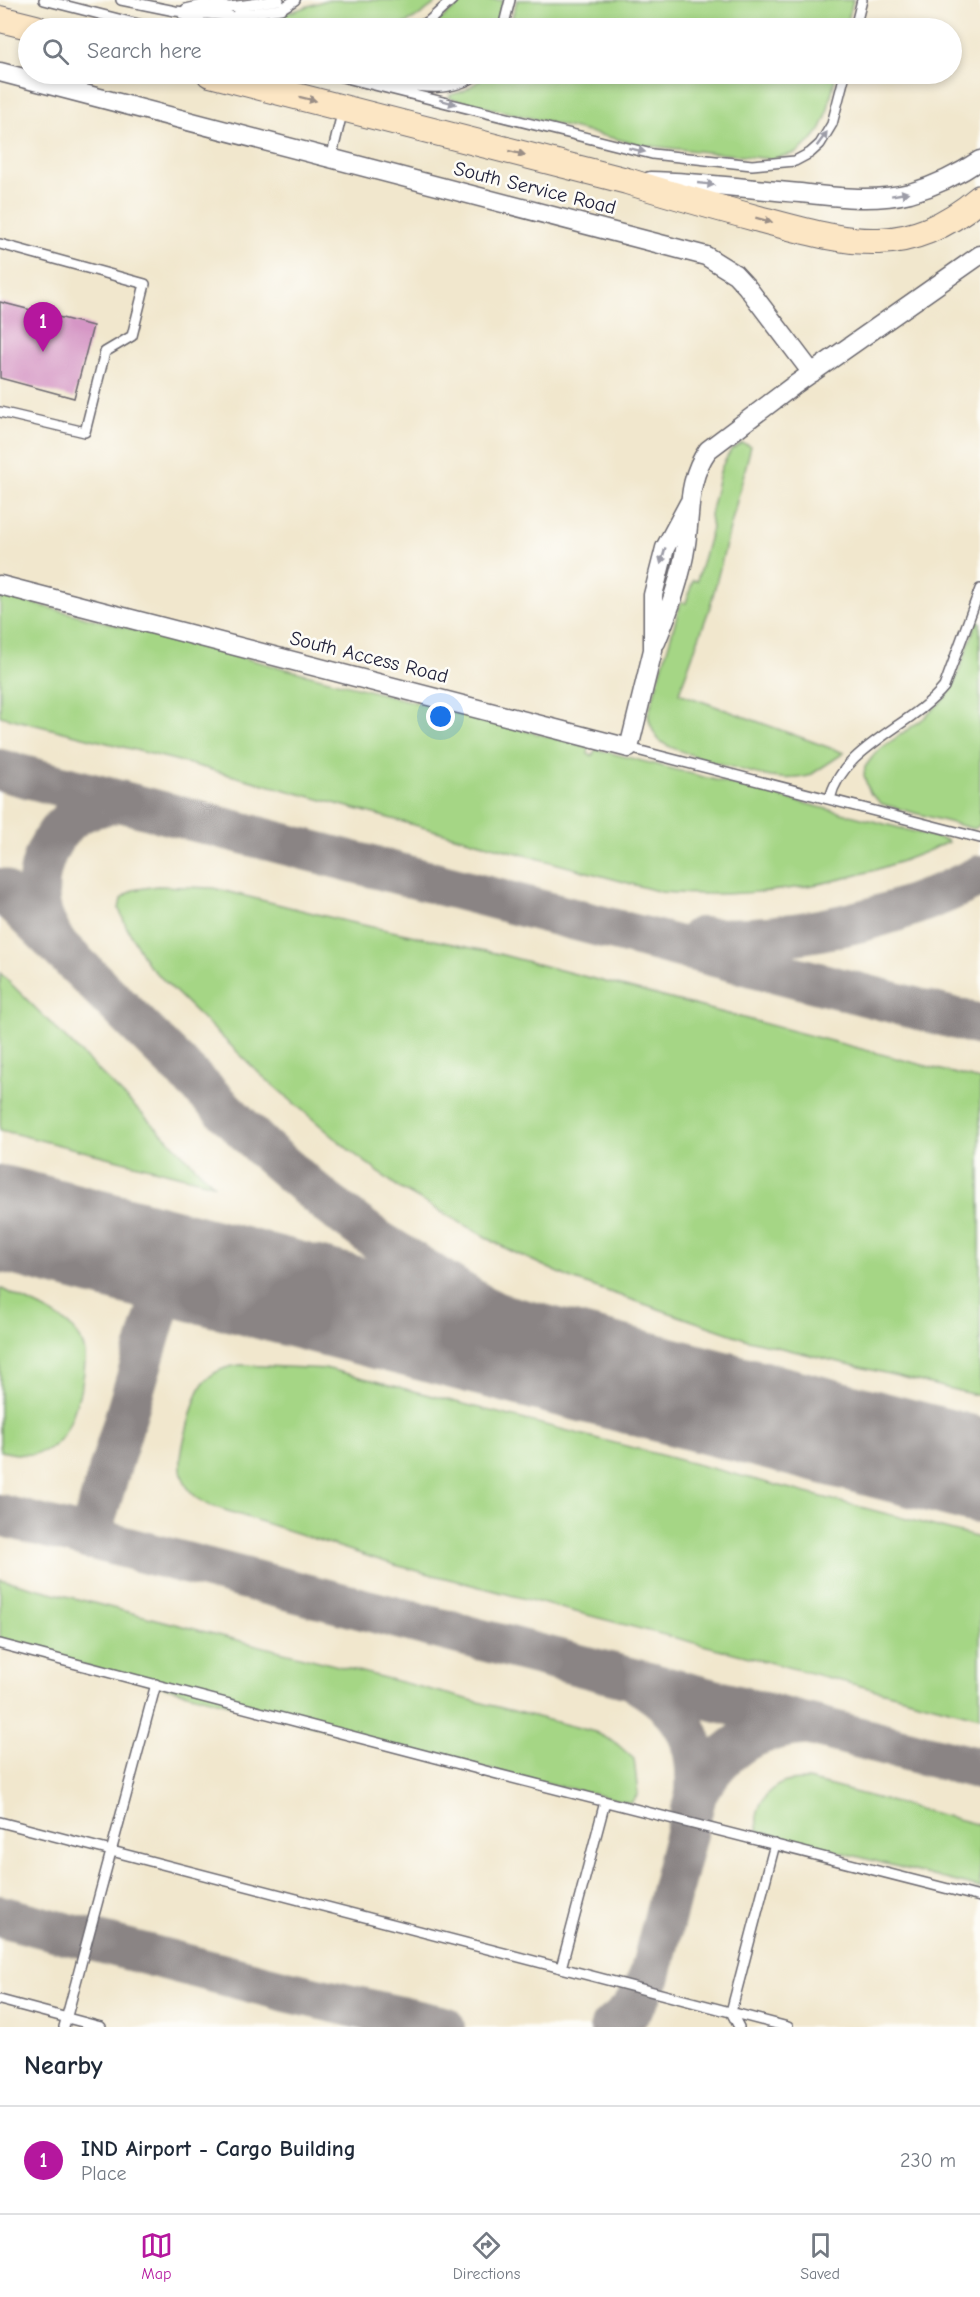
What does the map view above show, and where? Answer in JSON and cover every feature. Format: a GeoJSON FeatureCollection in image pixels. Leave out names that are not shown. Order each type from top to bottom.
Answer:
{"type":"FeatureCollection","features":[{"type":"Feature","properties":{"kind":"street"},"geometry":{"type":"LineString","coordinates":[[0,19],[18,24]]}},
{"type":"Feature","properties":{"kind":"street","name":"South Service Road"},"geometry":{"type":"LineString","coordinates":[[0,72],[18,77]]}},
{"type":"Feature","properties":{"kind":"street","name":"South Service Road"},"geometry":{"type":"LineString","coordinates":[[46,84],[706,256],[735,274],[812,373]]}},
{"type":"Feature","properties":{"kind":"street"},"geometry":{"type":"LineString","coordinates":[[249,84],[627,181],[678,198],[835,239],[874,242],[915,236],[948,221],[970,205]]}},
{"type":"Feature","properties":{"kind":"street"},"geometry":{"type":"LineString","coordinates":[[627,181],[683,182],[870,198],[909,193],[928,187],[946,180],[980,160]]}},
{"type":"Feature","properties":{"kind":"street"},"geometry":{"type":"LineString","coordinates":[[629,748],[653,650],[674,600],[686,543],[689,503],[697,468],[708,450],[812,373],[980,255]]}},
{"type":"Feature","properties":{"kind":"street","name":"South Access Road"},"geometry":{"type":"LineString","coordinates":[[0,585],[629,748]]}},
{"type":"Feature","properties":{"kind":"lane"},"geometry":{"type":"LineString","coordinates":[[44,0],[115,18]]}},
{"type":"Feature","properties":{"kind":"lane"},"geometry":{"type":"LineString","coordinates":[[121,0],[175,11],[238,18]]}},
{"type":"Feature","properties":{"kind":"lane"},"geometry":{"type":"LineString","coordinates":[[175,11],[219,0]]}},
{"type":"Feature","properties":{"kind":"lane"},"geometry":{"type":"LineString","coordinates":[[203,5],[230,7],[279,0]]}},
{"type":"Feature","properties":{"kind":"lane"},"geometry":{"type":"LineString","coordinates":[[229,16],[281,9],[295,0]]}},
{"type":"Feature","properties":{"kind":"lane"},"geometry":{"type":"LineString","coordinates":[[432,18],[452,0]]}},
{"type":"Feature","properties":{"kind":"lane"},"geometry":{"type":"LineString","coordinates":[[506,18],[510,0]]}},
{"type":"Feature","properties":{"kind":"lane"},"geometry":{"type":"LineString","coordinates":[[858,18],[862,0]]}},
{"type":"Feature","properties":{"kind":"lane"},"geometry":{"type":"LineString","coordinates":[[175,11],[191,18]]}},
{"type":"Feature","properties":{"kind":"lane"},"geometry":{"type":"LineString","coordinates":[[370,84],[652,154],[752,165],[795,161],[810,153],[820,144],[832,124],[842,84]]}},
{"type":"Feature","properties":{"kind":"lane"},"geometry":{"type":"LineString","coordinates":[[404,84],[430,88],[454,84]]}},
{"type":"Feature","properties":{"kind":"lane"},"geometry":{"type":"LineString","coordinates":[[331,159],[343,108]]}},
{"type":"Feature","properties":{"kind":"lane"},"geometry":{"type":"LineString","coordinates":[[0,244],[145,284],[132,336],[105,352],[85,432],[0,412]]}},
{"type":"Feature","properties":{"kind":"lane"},"geometry":{"type":"LineString","coordinates":[[830,799],[833,784],[863,750],[918,712],[944,687],[980,590]]}},
{"type":"Feature","properties":{"kind":"lane"},"geometry":{"type":"LineString","coordinates":[[629,748],[980,838]]}},
{"type":"Feature","properties":{"kind":"lane"},"geometry":{"type":"LineString","coordinates":[[0,1644],[519,1781],[980,1897]]}},
{"type":"Feature","properties":{"kind":"lane"},"geometry":{"type":"LineString","coordinates":[[65,2023],[156,1684]]}},
{"type":"Feature","properties":{"kind":"lane"},"geometry":{"type":"LineString","coordinates":[[561,1968],[606,1802]]}},
{"type":"Feature","properties":{"kind":"lane"},"geometry":{"type":"LineString","coordinates":[[0,1822],[788,2027]]}},
{"type":"Feature","properties":{"kind":"lane"},"geometry":{"type":"LineString","coordinates":[[739,2027],[731,2012],[775,1844]]}},
{"type":"Feature","properties":{"kind":"lane"},"geometry":{"type":"LineString","coordinates":[[0,2000],[65,2023],[101,2027]]}},
{"type":"Feature","properties":{"kind":"green space"},"geometry":{"type":"Polygon","coordinates":[[[326,0],[440,0],[415,18],[269,17],[269,14],[294,11],[326,0]]]}},
{"type":"Feature","properties":{"kind":"green space"},"geometry":{"type":"Polygon","coordinates":[[[465,0],[503,0],[498,18],[442,18],[465,0]]]}},
{"type":"Feature","properties":{"kind":"green space"},"geometry":{"type":"Polygon","coordinates":[[[517,0],[853,0],[848,18],[512,18],[517,0]]]}},
{"type":"Feature","properties":{"kind":"green space"},"geometry":{"type":"Polygon","coordinates":[[[474,84],[834,84],[826,117],[820,130],[810,142],[796,153],[771,159],[641,145],[449,98],[450,95],[464,91],[474,84]]]}},
{"type":"Feature","properties":{"kind":"green space"},"geometry":{"type":"Polygon","coordinates":[[[742,443],[751,446],[710,607],[679,693],[844,753],[804,777],[771,777],[713,762],[667,746],[654,732],[648,715],[681,602],[686,603],[693,580],[697,581],[712,528],[710,515],[721,468],[731,450],[742,443]]]}},
{"type":"Feature","properties":{"kind":"green space"},"geometry":{"type":"Polygon","coordinates":[[[0,595],[589,747],[588,754],[592,756],[596,749],[948,842],[879,869],[808,886],[736,894],[661,892],[175,760],[0,716],[0,595]]]}},
{"type":"Feature","properties":{"kind":"green space"},"geometry":{"type":"Polygon","coordinates":[[[977,621],[980,622],[980,825],[974,829],[882,804],[869,792],[864,775],[865,767],[876,752],[924,718],[947,696],[954,684],[977,621]]]}},
{"type":"Feature","properties":{"kind":"green space"},"geometry":{"type":"Polygon","coordinates":[[[157,886],[213,888],[349,922],[495,953],[980,1080],[980,1396],[748,1340],[572,1279],[505,1248],[401,1189],[349,1150],[260,1074],[148,965],[119,909],[121,899],[133,890],[157,886]]]}},
{"type":"Feature","properties":{"kind":"green space"},"geometry":{"type":"Polygon","coordinates":[[[0,973],[213,1184],[0,1130],[0,973]]]}},
{"type":"Feature","properties":{"kind":"green space"},"geometry":{"type":"Polygon","coordinates":[[[0,1288],[64,1321],[78,1335],[85,1352],[84,1371],[71,1420],[60,1440],[47,1450],[34,1454],[0,1451],[0,1288]]]}},
{"type":"Feature","properties":{"kind":"green space"},"geometry":{"type":"Polygon","coordinates":[[[241,1365],[329,1369],[980,1538],[980,1717],[395,1565],[209,1505],[188,1489],[183,1479],[181,1458],[183,1446],[195,1400],[204,1382],[221,1370],[241,1365]]]}},
{"type":"Feature","properties":{"kind":"green space"},"geometry":{"type":"Polygon","coordinates":[[[0,1579],[595,1732],[616,1743],[634,1759],[638,1794],[631,1803],[378,1743],[0,1644],[0,1579]]]}},
{"type":"Feature","properties":{"kind":"green space"},"geometry":{"type":"Polygon","coordinates":[[[808,1780],[980,1825],[980,1888],[758,1831],[757,1816],[765,1796],[776,1786],[786,1782],[808,1780]]]}},
{"type":"Feature","properties":{"kind":"building"},"geometry":{"type":"Polygon","coordinates":[[[0,302],[93,326],[74,398],[0,378],[0,302]]]}},
{"type":"Feature","properties":{"kind":"taxiway"},"geometry":{"type":"LineString","coordinates":[[0,770],[980,1025]]}},
{"type":"Feature","properties":{"kind":"taxiway"},"geometry":{"type":"LineString","coordinates":[[54,941],[43,919],[39,901],[41,869],[46,854],[53,840],[74,817],[88,809],[120,801]]}},
{"type":"Feature","properties":{"kind":"taxiway"},"geometry":{"type":"LineString","coordinates":[[700,938],[736,939],[772,936],[844,925],[914,905],[980,876]]}},
{"type":"Feature","properties":{"kind":"taxiway"},"geometry":{"type":"LineString","coordinates":[[0,889],[264,1149],[327,1203],[377,1240],[481,1305],[551,1340],[628,1372],[859,1439]]}},
{"type":"Feature","properties":{"kind":"taxiway"},"geometry":{"type":"LineString","coordinates":[[89,1539],[172,1261]]}},
{"type":"Feature","properties":{"kind":"taxiway"},"geometry":{"type":"LineString","coordinates":[[0,1515],[980,1769]]}},
{"type":"Feature","properties":{"kind":"taxiway"},"geometry":{"type":"LineString","coordinates":[[611,2027],[635,2004],[650,1975],[696,1794],[695,1759],[686,1730],[669,1706],[641,1685]]}},
{"type":"Feature","properties":{"kind":"taxiway"},"geometry":{"type":"LineString","coordinates":[[696,1794],[716,1765],[740,1744],[768,1731],[802,1725]]}},
{"type":"Feature","properties":{"kind":"taxiway"},"geometry":{"type":"LineString","coordinates":[[0,1916],[286,1991],[444,2027]]}},
{"type":"Feature","properties":{"kind":"runway"},"geometry":{"type":"LineString","coordinates":[[0,1218],[980,1471]]}},
{"type":"Feature","properties":{"kind":"place","name":"IND Airport - Cargo Building"},"geometry":{"type":"Point","coordinates":[43,352]}}]}
